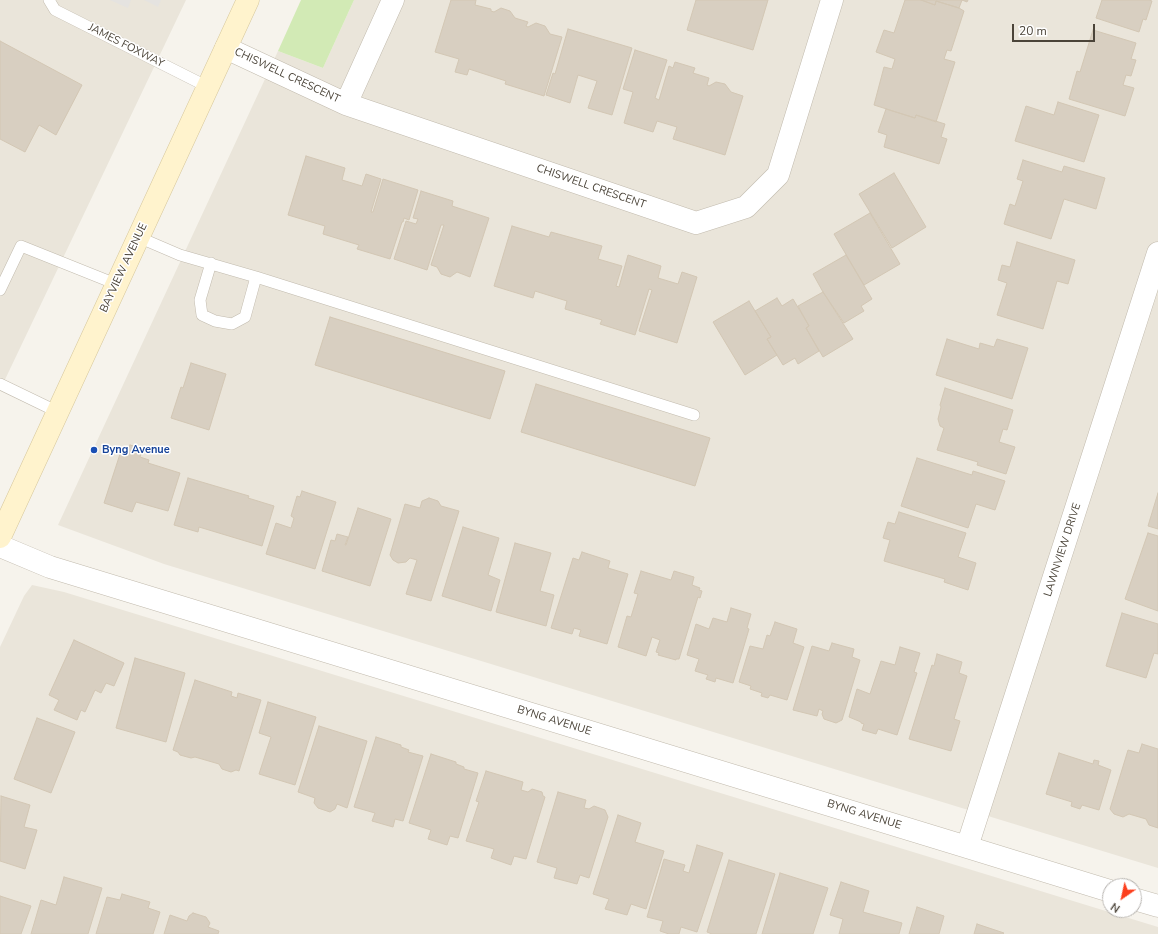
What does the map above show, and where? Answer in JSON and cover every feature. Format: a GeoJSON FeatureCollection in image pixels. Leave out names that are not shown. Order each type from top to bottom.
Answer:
{"type":"FeatureCollection","features":[{"type":"Feature","properties":{"kind":"main road","name":"BAYVIEW AVENUE"},"geometry":{"type":"LineString","coordinates":[[0,537],[248,0]]}},
{"type":"Feature","properties":{"kind":"street"},"geometry":{"type":"LineString","coordinates":[[346,104],[393,0]]}},
{"type":"Feature","properties":{"kind":"street","name":"CHISWELL CRESCENT"},"geometry":{"type":"LineString","coordinates":[[226,48],[346,104],[696,223],[746,207],[778,175],[832,0]]}},
{"type":"Feature","properties":{"kind":"street","name":"LAWNVIEW DRIVE"},"geometry":{"type":"LineString","coordinates":[[967,846],[1158,253]]}},
{"type":"Feature","properties":{"kind":"street","name":"BYNG AVENUE"},"geometry":{"type":"LineString","coordinates":[[0,546],[58,569],[1102,888]]}},
{"type":"Feature","properties":{"kind":"street"},"geometry":{"type":"LineString","coordinates":[[1142,901],[1158,906]]}},
{"type":"Feature","properties":{"kind":"lane","name":"JAMES FOXWAY"},"geometry":{"type":"LineString","coordinates":[[49,0],[55,10],[208,87]]}},
{"type":"Feature","properties":{"kind":"lane"},"geometry":{"type":"LineString","coordinates":[[138,237],[180,254],[694,415]]}},
{"type":"Feature","properties":{"kind":"lane"},"geometry":{"type":"LineString","coordinates":[[0,290],[21,246],[116,284]]}},
{"type":"Feature","properties":{"kind":"lane"},"geometry":{"type":"LineString","coordinates":[[211,263],[200,300],[202,315],[215,321],[232,324],[244,317],[256,277]]}},
{"type":"Feature","properties":{"kind":"lane"},"geometry":{"type":"LineString","coordinates":[[0,384],[58,412]]}},
{"type":"Feature","properties":{"kind":"shaded area"},"geometry":{"type":"Polygon","coordinates":[[[0,0],[186,0],[0,390],[0,0]]]}},
{"type":"Feature","properties":{"kind":"shaded area"},"geometry":{"type":"Polygon","coordinates":[[[110,0],[131,0],[128,8],[110,0]]]}},
{"type":"Feature","properties":{"kind":"shaded area"},"geometry":{"type":"Polygon","coordinates":[[[144,0],[161,0],[158,7],[144,0]]]}},
{"type":"Feature","properties":{"kind":"shaded area"},"geometry":{"type":"Polygon","coordinates":[[[354,0],[1158,0],[1158,868],[164,564],[58,525],[278,51],[323,68],[354,0]]]}},
{"type":"Feature","properties":{"kind":"shaded area"},"geometry":{"type":"Polygon","coordinates":[[[32,585],[64,592],[1102,910],[1102,918],[1129,918],[1158,927],[1158,934],[0,934],[0,647],[24,596],[32,585]]]}},
{"type":"Feature","properties":{"kind":"green space"},"geometry":{"type":"Polygon","coordinates":[[[301,0],[354,0],[323,68],[278,51],[301,0]]]}},
{"type":"Feature","properties":{"kind":"building"},"geometry":{"type":"Polygon","coordinates":[[[451,0],[476,0],[475,5],[491,9],[491,11],[494,12],[501,8],[510,11],[515,18],[528,22],[526,26],[528,27],[536,23],[545,26],[550,34],[562,37],[544,96],[505,84],[506,81],[469,69],[467,75],[455,72],[459,59],[435,52],[451,0]]]}},
{"type":"Feature","properties":{"kind":"building"},"geometry":{"type":"Polygon","coordinates":[[[696,0],[768,0],[753,50],[687,30],[696,0]]]}},
{"type":"Feature","properties":{"kind":"building"},"geometry":{"type":"Polygon","coordinates":[[[905,0],[921,0],[935,5],[936,1],[964,11],[951,51],[947,50],[944,59],[955,62],[936,122],[916,115],[915,118],[874,105],[884,67],[892,69],[895,59],[876,52],[884,30],[894,33],[905,0]]]}},
{"type":"Feature","properties":{"kind":"building"},"geometry":{"type":"Polygon","coordinates":[[[921,0],[962,0],[959,8],[936,1],[935,5],[921,0]]]}},
{"type":"Feature","properties":{"kind":"building"},"geometry":{"type":"Polygon","coordinates":[[[1102,0],[1152,1],[1146,20],[1143,19],[1139,32],[1096,18],[1102,0]]]}},
{"type":"Feature","properties":{"kind":"building"},"geometry":{"type":"Polygon","coordinates":[[[568,29],[632,48],[612,115],[588,108],[597,81],[578,75],[570,103],[546,95],[553,73],[555,74],[568,29]]]}},
{"type":"Feature","properties":{"kind":"building"},"geometry":{"type":"Polygon","coordinates":[[[1093,30],[1136,43],[1131,59],[1136,60],[1131,76],[1126,75],[1123,85],[1134,88],[1125,116],[1069,99],[1077,71],[1080,72],[1093,30]]]}},
{"type":"Feature","properties":{"kind":"building"},"geometry":{"type":"Polygon","coordinates":[[[0,41],[82,85],[56,135],[39,125],[25,152],[0,139],[0,41]]]}},
{"type":"Feature","properties":{"kind":"building"},"geometry":{"type":"Polygon","coordinates":[[[635,50],[667,60],[655,98],[659,100],[669,66],[673,68],[675,62],[695,68],[693,73],[709,78],[707,85],[709,86],[716,82],[725,84],[731,92],[743,96],[725,155],[673,139],[677,127],[657,121],[653,132],[624,123],[633,92],[623,89],[635,50]]]}},
{"type":"Feature","properties":{"kind":"building"},"geometry":{"type":"Polygon","coordinates":[[[1058,102],[1099,115],[1084,162],[1015,141],[1026,106],[1054,115],[1058,102]]]}},
{"type":"Feature","properties":{"kind":"building"},"geometry":{"type":"Polygon","coordinates":[[[886,109],[915,118],[916,115],[945,124],[941,137],[947,139],[939,164],[884,147],[887,135],[878,132],[886,109]]]}},
{"type":"Feature","properties":{"kind":"building"},"geometry":{"type":"Polygon","coordinates":[[[306,156],[345,168],[342,180],[362,186],[366,174],[381,179],[371,212],[373,212],[383,179],[418,190],[409,220],[404,218],[402,222],[390,259],[357,249],[359,245],[323,234],[325,226],[288,215],[306,156]]]}},
{"type":"Feature","properties":{"kind":"building"},"geometry":{"type":"Polygon","coordinates":[[[1023,160],[1062,172],[1064,166],[1105,178],[1096,209],[1064,199],[1051,239],[1004,224],[1010,204],[1015,206],[1023,181],[1017,179],[1023,160]]]}},
{"type":"Feature","properties":{"kind":"building"},"geometry":{"type":"Polygon","coordinates":[[[894,173],[926,227],[892,248],[859,194],[894,173]]]}},
{"type":"Feature","properties":{"kind":"building"},"geometry":{"type":"Polygon","coordinates":[[[421,191],[453,201],[452,206],[489,218],[470,277],[457,272],[450,277],[441,274],[437,267],[431,265],[444,225],[441,225],[427,270],[394,259],[406,221],[416,224],[418,219],[413,218],[421,191]]]}},
{"type":"Feature","properties":{"kind":"building"},"geometry":{"type":"Polygon","coordinates":[[[870,213],[900,264],[864,285],[834,234],[870,213]]]}},
{"type":"Feature","properties":{"kind":"building"},"geometry":{"type":"Polygon","coordinates":[[[512,226],[549,237],[551,232],[602,246],[598,259],[622,266],[616,286],[619,287],[628,255],[661,266],[658,278],[678,284],[682,272],[697,277],[677,343],[639,331],[652,290],[649,289],[635,335],[600,324],[602,320],[565,309],[567,301],[535,291],[533,298],[494,286],[512,226]]]}},
{"type":"Feature","properties":{"kind":"building"},"geometry":{"type":"Polygon","coordinates":[[[1017,242],[1075,260],[1068,284],[1057,281],[1043,329],[997,315],[1007,283],[998,280],[1002,265],[1010,267],[1017,242]]]}},
{"type":"Feature","properties":{"kind":"building"},"geometry":{"type":"Polygon","coordinates":[[[846,255],[872,299],[861,306],[864,311],[844,323],[813,274],[846,255]]]}},
{"type":"Feature","properties":{"kind":"building"},"geometry":{"type":"Polygon","coordinates":[[[823,292],[853,339],[823,357],[806,328],[809,326],[798,306],[823,292]]]}},
{"type":"Feature","properties":{"kind":"building"},"geometry":{"type":"Polygon","coordinates":[[[777,298],[782,306],[793,299],[809,326],[806,328],[819,351],[798,364],[795,358],[783,365],[767,339],[771,337],[755,311],[777,298]]]}},
{"type":"Feature","properties":{"kind":"building"},"geometry":{"type":"Polygon","coordinates":[[[749,301],[771,337],[767,339],[777,355],[745,375],[713,322],[749,301]]]}},
{"type":"Feature","properties":{"kind":"building"},"geometry":{"type":"Polygon","coordinates":[[[330,317],[505,371],[490,419],[315,365],[330,317]]]}},
{"type":"Feature","properties":{"kind":"building"},"geometry":{"type":"Polygon","coordinates":[[[947,339],[979,349],[980,343],[994,347],[997,339],[1028,348],[1012,399],[936,375],[947,339]]]}},
{"type":"Feature","properties":{"kind":"building"},"geometry":{"type":"Polygon","coordinates":[[[191,363],[226,374],[209,430],[171,418],[191,363]]]}},
{"type":"Feature","properties":{"kind":"building"},"geometry":{"type":"Polygon","coordinates":[[[536,384],[710,438],[695,486],[521,432],[536,384]]]}},
{"type":"Feature","properties":{"kind":"building"},"geometry":{"type":"Polygon","coordinates":[[[945,388],[1013,410],[1007,430],[1003,429],[999,442],[1015,447],[1006,474],[977,465],[978,462],[937,450],[944,428],[940,426],[938,419],[945,388]]]}},
{"type":"Feature","properties":{"kind":"building"},"geometry":{"type":"Polygon","coordinates":[[[130,445],[143,449],[140,457],[149,460],[148,463],[180,473],[168,511],[136,502],[132,512],[104,503],[121,451],[127,453],[130,445]]]}},
{"type":"Feature","properties":{"kind":"building"},"geometry":{"type":"Polygon","coordinates":[[[917,458],[972,475],[973,471],[1005,481],[995,510],[976,504],[968,528],[901,506],[917,458]]]}},
{"type":"Feature","properties":{"kind":"building"},"geometry":{"type":"Polygon","coordinates":[[[188,478],[249,496],[248,498],[274,506],[262,546],[199,527],[198,532],[174,525],[188,478]]]}},
{"type":"Feature","properties":{"kind":"building"},"geometry":{"type":"Polygon","coordinates":[[[302,491],[336,502],[315,569],[266,554],[276,523],[291,528],[294,518],[291,516],[297,496],[300,497],[302,491]]]}},
{"type":"Feature","properties":{"kind":"building"},"geometry":{"type":"Polygon","coordinates":[[[1158,493],[1158,529],[1148,526],[1158,493]]]}},
{"type":"Feature","properties":{"kind":"building"},"geometry":{"type":"Polygon","coordinates":[[[429,498],[438,501],[441,506],[459,511],[431,601],[406,594],[417,560],[410,558],[406,562],[398,563],[393,560],[390,555],[405,504],[420,508],[422,501],[429,498]]]}},
{"type":"Feature","properties":{"kind":"building"},"geometry":{"type":"Polygon","coordinates":[[[358,508],[391,519],[370,586],[322,571],[331,540],[335,541],[337,534],[348,537],[346,545],[358,508]]]}},
{"type":"Feature","properties":{"kind":"building"},"geometry":{"type":"Polygon","coordinates":[[[899,512],[966,533],[958,557],[976,563],[968,590],[944,582],[945,579],[884,561],[890,540],[883,538],[888,522],[895,524],[899,512]]]}},
{"type":"Feature","properties":{"kind":"building"},"geometry":{"type":"Polygon","coordinates":[[[463,527],[499,538],[488,575],[500,580],[491,611],[442,596],[463,527]]]}},
{"type":"Feature","properties":{"kind":"building"},"geometry":{"type":"Polygon","coordinates":[[[1148,533],[1158,536],[1158,611],[1125,599],[1148,533]]]}},
{"type":"Feature","properties":{"kind":"building"},"geometry":{"type":"Polygon","coordinates":[[[515,543],[551,553],[540,591],[554,595],[546,626],[496,612],[515,543]]]}},
{"type":"Feature","properties":{"kind":"building"},"geometry":{"type":"Polygon","coordinates":[[[582,552],[610,561],[608,568],[628,574],[607,644],[579,636],[581,630],[574,628],[572,634],[551,628],[573,558],[579,560],[582,552]]]}},
{"type":"Feature","properties":{"kind":"building"},"geometry":{"type":"Polygon","coordinates":[[[641,571],[671,580],[674,571],[694,577],[692,585],[700,588],[699,590],[702,591],[700,598],[698,597],[679,659],[676,660],[658,655],[659,653],[656,652],[660,640],[652,637],[646,656],[618,647],[627,616],[631,617],[638,594],[634,593],[641,571]]]}},
{"type":"Feature","properties":{"kind":"building"},"geometry":{"type":"Polygon","coordinates":[[[731,608],[751,614],[747,628],[749,629],[733,683],[716,678],[715,682],[706,679],[708,675],[695,671],[699,659],[687,655],[696,624],[709,629],[713,618],[727,622],[731,608]]]}},
{"type":"Feature","properties":{"kind":"building"},"geometry":{"type":"Polygon","coordinates":[[[1122,613],[1158,624],[1158,654],[1154,653],[1146,678],[1106,666],[1122,613]]]}},
{"type":"Feature","properties":{"kind":"building"},"geometry":{"type":"Polygon","coordinates":[[[775,622],[797,629],[793,643],[804,647],[787,700],[770,695],[768,698],[761,696],[762,693],[750,689],[751,686],[739,682],[750,646],[763,649],[767,635],[770,636],[775,622]]]}},
{"type":"Feature","properties":{"kind":"building"},"geometry":{"type":"Polygon","coordinates":[[[74,640],[124,663],[114,686],[106,683],[101,693],[95,690],[85,712],[81,710],[77,720],[54,710],[59,700],[49,695],[74,640]]]}},
{"type":"Feature","properties":{"kind":"building"},"geometry":{"type":"Polygon","coordinates":[[[832,643],[854,649],[852,657],[860,660],[842,720],[836,723],[824,719],[822,714],[823,711],[819,709],[817,716],[793,710],[812,646],[829,651],[832,643]]]}},
{"type":"Feature","properties":{"kind":"building"},"geometry":{"type":"Polygon","coordinates":[[[900,647],[920,653],[914,672],[917,673],[897,735],[878,729],[876,734],[862,730],[864,724],[849,717],[857,689],[870,694],[881,661],[895,665],[900,647]]]}},
{"type":"Feature","properties":{"kind":"building"},"geometry":{"type":"Polygon","coordinates":[[[937,654],[962,662],[959,673],[967,676],[954,719],[960,721],[951,751],[909,739],[932,665],[934,666],[937,654]]]}},
{"type":"Feature","properties":{"kind":"building"},"geometry":{"type":"Polygon","coordinates":[[[135,658],[185,673],[166,742],[116,728],[135,658]]]}},
{"type":"Feature","properties":{"kind":"building"},"geometry":{"type":"Polygon","coordinates":[[[195,680],[232,692],[231,696],[237,698],[238,693],[261,700],[239,771],[236,770],[231,772],[222,769],[219,764],[195,757],[191,758],[180,755],[178,752],[173,750],[195,680]]]}},
{"type":"Feature","properties":{"kind":"building"},"geometry":{"type":"Polygon","coordinates":[[[268,702],[316,717],[295,785],[259,774],[271,737],[259,733],[268,702]]]}},
{"type":"Feature","properties":{"kind":"building"},"geometry":{"type":"Polygon","coordinates":[[[37,718],[75,732],[51,793],[14,779],[37,718]]]}},
{"type":"Feature","properties":{"kind":"building"},"geometry":{"type":"Polygon","coordinates":[[[319,726],[367,741],[347,808],[337,804],[335,809],[330,812],[318,808],[314,803],[315,798],[298,792],[319,726]]]}},
{"type":"Feature","properties":{"kind":"building"},"geometry":{"type":"Polygon","coordinates":[[[376,737],[401,745],[401,747],[409,750],[408,752],[423,756],[403,821],[395,819],[393,827],[372,821],[375,813],[354,807],[376,737]]]}},
{"type":"Feature","properties":{"kind":"building"},"geometry":{"type":"Polygon","coordinates":[[[1142,744],[1158,749],[1158,828],[1149,825],[1146,819],[1129,814],[1123,817],[1114,814],[1110,809],[1128,750],[1139,753],[1142,744]]]}},
{"type":"Feature","properties":{"kind":"building"},"geometry":{"type":"Polygon","coordinates":[[[1059,753],[1093,764],[1094,760],[1099,761],[1098,765],[1111,770],[1099,810],[1082,805],[1080,809],[1071,806],[1072,802],[1046,794],[1059,753]]]}},
{"type":"Feature","properties":{"kind":"building"},"geometry":{"type":"Polygon","coordinates":[[[431,754],[456,762],[456,764],[464,767],[464,769],[478,773],[458,838],[450,836],[447,845],[428,839],[431,830],[409,823],[431,754]]]}},
{"type":"Feature","properties":{"kind":"building"},"geometry":{"type":"Polygon","coordinates":[[[486,771],[523,782],[521,790],[528,792],[532,789],[542,792],[543,796],[545,797],[526,859],[514,856],[511,865],[491,858],[494,849],[466,841],[479,802],[476,801],[486,771]]]}},
{"type":"Feature","properties":{"kind":"building"},"geometry":{"type":"Polygon","coordinates":[[[558,792],[586,800],[584,808],[589,809],[594,806],[605,810],[608,817],[589,878],[580,875],[577,884],[554,878],[557,868],[537,862],[558,792]]]}},
{"type":"Feature","properties":{"kind":"building"},"geometry":{"type":"Polygon","coordinates":[[[1,796],[30,805],[24,827],[37,830],[25,869],[0,861],[1,796]]]}},
{"type":"Feature","properties":{"kind":"building"},"geometry":{"type":"Polygon","coordinates":[[[618,815],[641,823],[635,842],[664,851],[646,909],[631,904],[627,915],[605,909],[609,899],[593,894],[618,815]]]}},
{"type":"Feature","properties":{"kind":"building"},"geometry":{"type":"Polygon","coordinates":[[[697,845],[723,853],[697,932],[681,927],[679,934],[669,934],[660,931],[663,921],[647,917],[664,859],[685,865],[683,871],[689,873],[697,845]]]}},
{"type":"Feature","properties":{"kind":"building"},"geometry":{"type":"Polygon","coordinates":[[[729,860],[775,874],[756,934],[712,934],[707,932],[729,860]]]}},
{"type":"Feature","properties":{"kind":"building"},"geometry":{"type":"Polygon","coordinates":[[[780,873],[828,888],[813,934],[762,934],[780,873]]]}},
{"type":"Feature","properties":{"kind":"building"},"geometry":{"type":"Polygon","coordinates":[[[64,877],[102,888],[88,934],[31,934],[41,900],[56,905],[64,877]]]}},
{"type":"Feature","properties":{"kind":"building"},"geometry":{"type":"Polygon","coordinates":[[[841,882],[869,891],[863,912],[902,923],[899,934],[839,934],[843,919],[830,915],[841,882]]]}},
{"type":"Feature","properties":{"kind":"building"},"geometry":{"type":"Polygon","coordinates":[[[122,894],[150,902],[148,908],[160,912],[153,934],[96,934],[107,897],[120,900],[122,894]]]}},
{"type":"Feature","properties":{"kind":"building"},"geometry":{"type":"Polygon","coordinates":[[[0,896],[31,906],[21,934],[0,934],[0,896]]]}},
{"type":"Feature","properties":{"kind":"building"},"geometry":{"type":"Polygon","coordinates":[[[917,907],[944,916],[939,934],[909,934],[917,907]]]}},
{"type":"Feature","properties":{"kind":"building"},"geometry":{"type":"Polygon","coordinates":[[[193,913],[206,917],[210,923],[208,927],[219,931],[218,934],[164,934],[170,915],[187,921],[189,916],[193,913]]]}},
{"type":"Feature","properties":{"kind":"building"},"geometry":{"type":"Polygon","coordinates":[[[977,924],[1004,933],[974,934],[977,924]]]}},
{"type":"Feature","properties":{"kind":"place","name":"Byng Avenue"},"geometry":{"type":"Point","coordinates":[94,450]}}]}
